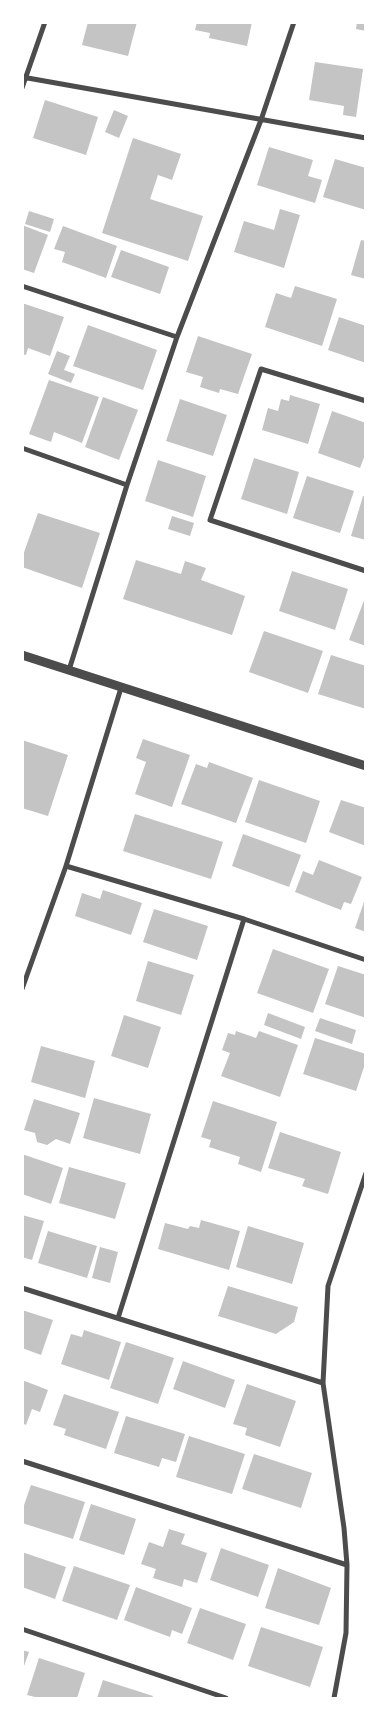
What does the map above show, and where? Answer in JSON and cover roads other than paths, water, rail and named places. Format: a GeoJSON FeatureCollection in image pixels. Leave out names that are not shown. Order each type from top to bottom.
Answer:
{"type":"FeatureCollection","features":[{"type":"Feature","properties":{"kind":"street"},"geometry":{"type":"LineString","coordinates":[[22,88],[45,22]]}},
{"type":"Feature","properties":{"kind":"street"},"geometry":{"type":"LineString","coordinates":[[69,670],[127,485],[177,337],[261,120],[294,22]]}},
{"type":"Feature","properties":{"kind":"street"},"geometry":{"type":"LineString","coordinates":[[24,78],[366,138]]}},
{"type":"Feature","properties":{"kind":"street"},"geometry":{"type":"LineString","coordinates":[[22,286],[177,337]]}},
{"type":"Feature","properties":{"kind":"street"},"geometry":{"type":"LineString","coordinates":[[366,401],[261,368],[210,520],[366,571]]}},
{"type":"Feature","properties":{"kind":"street"},"geometry":{"type":"LineString","coordinates":[[22,448],[127,485]]}},
{"type":"Feature","properties":{"kind":"street"},"geometry":{"type":"LineString","coordinates":[[22,655],[366,766]]}},
{"type":"Feature","properties":{"kind":"street"},"geometry":{"type":"LineString","coordinates":[[22,989],[66,866],[121,688]]}},
{"type":"Feature","properties":{"kind":"street"},"geometry":{"type":"LineString","coordinates":[[66,866],[244,919],[366,960]]}},
{"type":"Feature","properties":{"kind":"street"},"geometry":{"type":"LineString","coordinates":[[118,1318],[244,919]]}},
{"type":"Feature","properties":{"kind":"street"},"geometry":{"type":"LineString","coordinates":[[334,1698],[346,1632],[347,1565],[344,1528],[323,1383],[328,1286],[366,1173]]}},
{"type":"Feature","properties":{"kind":"street"},"geometry":{"type":"LineString","coordinates":[[22,1288],[323,1383]]}},
{"type":"Feature","properties":{"kind":"street"},"geometry":{"type":"LineString","coordinates":[[22,1461],[347,1565]]}},
{"type":"Feature","properties":{"kind":"street"},"geometry":{"type":"LineString","coordinates":[[22,1629],[226,1698]]}}]}
